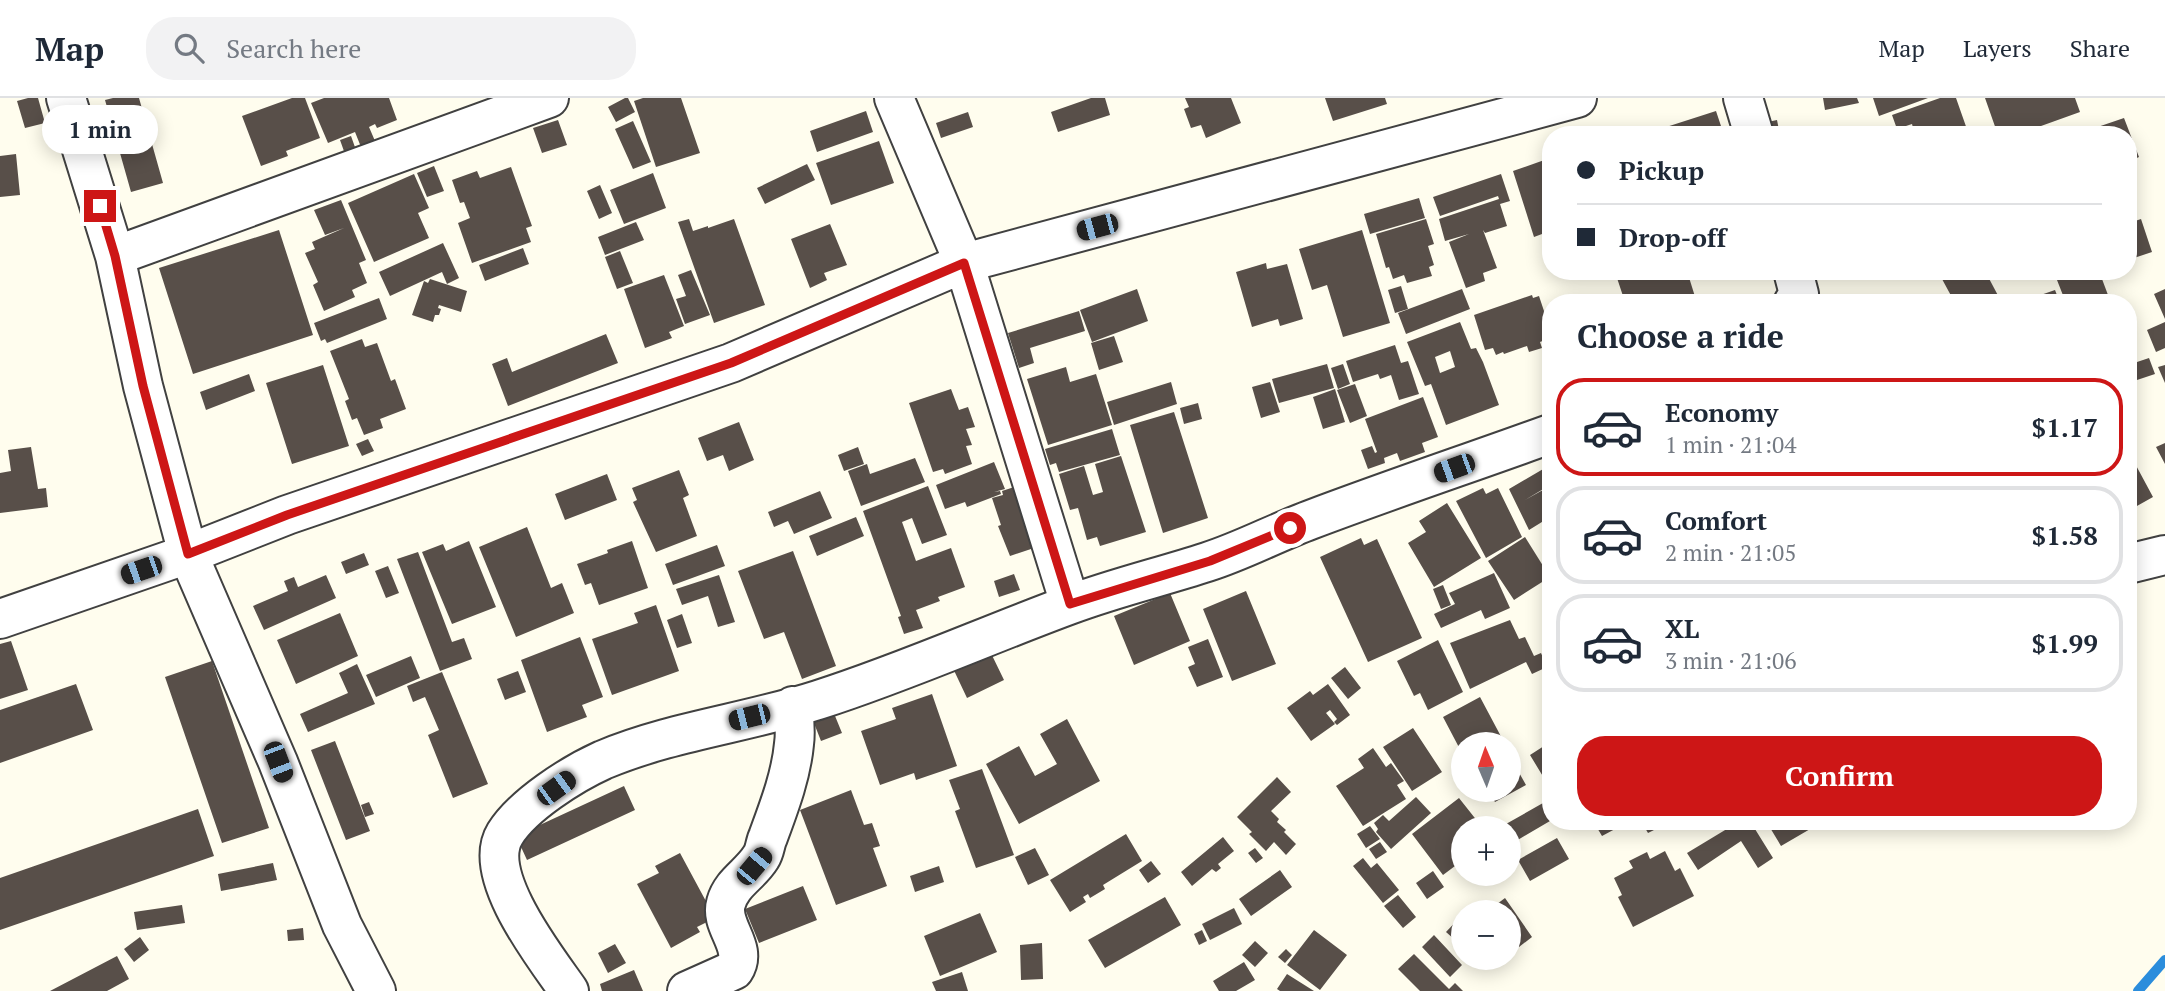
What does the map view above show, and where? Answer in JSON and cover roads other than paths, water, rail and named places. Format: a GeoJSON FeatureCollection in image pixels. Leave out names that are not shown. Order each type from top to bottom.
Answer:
{"type":"FeatureCollection","features":[{"type":"Feature","properties":{"kind":"street"},"geometry":{"type":"LineString","coordinates":[[66,98],[115,256],[143,386],[188,554],[278,762],[342,925],[376,991]]}},
{"type":"Feature","properties":{"kind":"street"},"geometry":{"type":"LineString","coordinates":[[115,256],[549,98]]}},
{"type":"Feature","properties":{"kind":"street"},"geometry":{"type":"LineString","coordinates":[[894,98],[964,263],[1070,604]]}},
{"type":"Feature","properties":{"kind":"street"},"geometry":{"type":"LineString","coordinates":[[0,619],[188,554],[287,515],[731,363],[964,263],[1577,98]]}},
{"type":"Feature","properties":{"kind":"street"},"geometry":{"type":"LineString","coordinates":[[1743,98],[1751,126]]}},
{"type":"Feature","properties":{"kind":"street"},"geometry":{"type":"LineString","coordinates":[[569,991],[532,939],[501,876],[498,856],[503,837],[514,822],[576,774],[632,748],[814,701],[917,665],[1070,604],[1210,561],[1309,520],[1542,437]]}},
{"type":"Feature","properties":{"kind":"street"},"geometry":{"type":"LineString","coordinates":[[2137,562],[2165,555]]}},
{"type":"Feature","properties":{"kind":"street"},"geometry":{"type":"LineString","coordinates":[[687,991],[734,970],[738,963],[735,941],[724,908],[729,893],[763,855],[775,821],[785,789],[794,743],[793,706]]}},
{"type":"Feature","properties":{"kind":"waterway"},"geometry":{"type":"LineString","coordinates":[[2138,991],[2165,960]]}}]}
